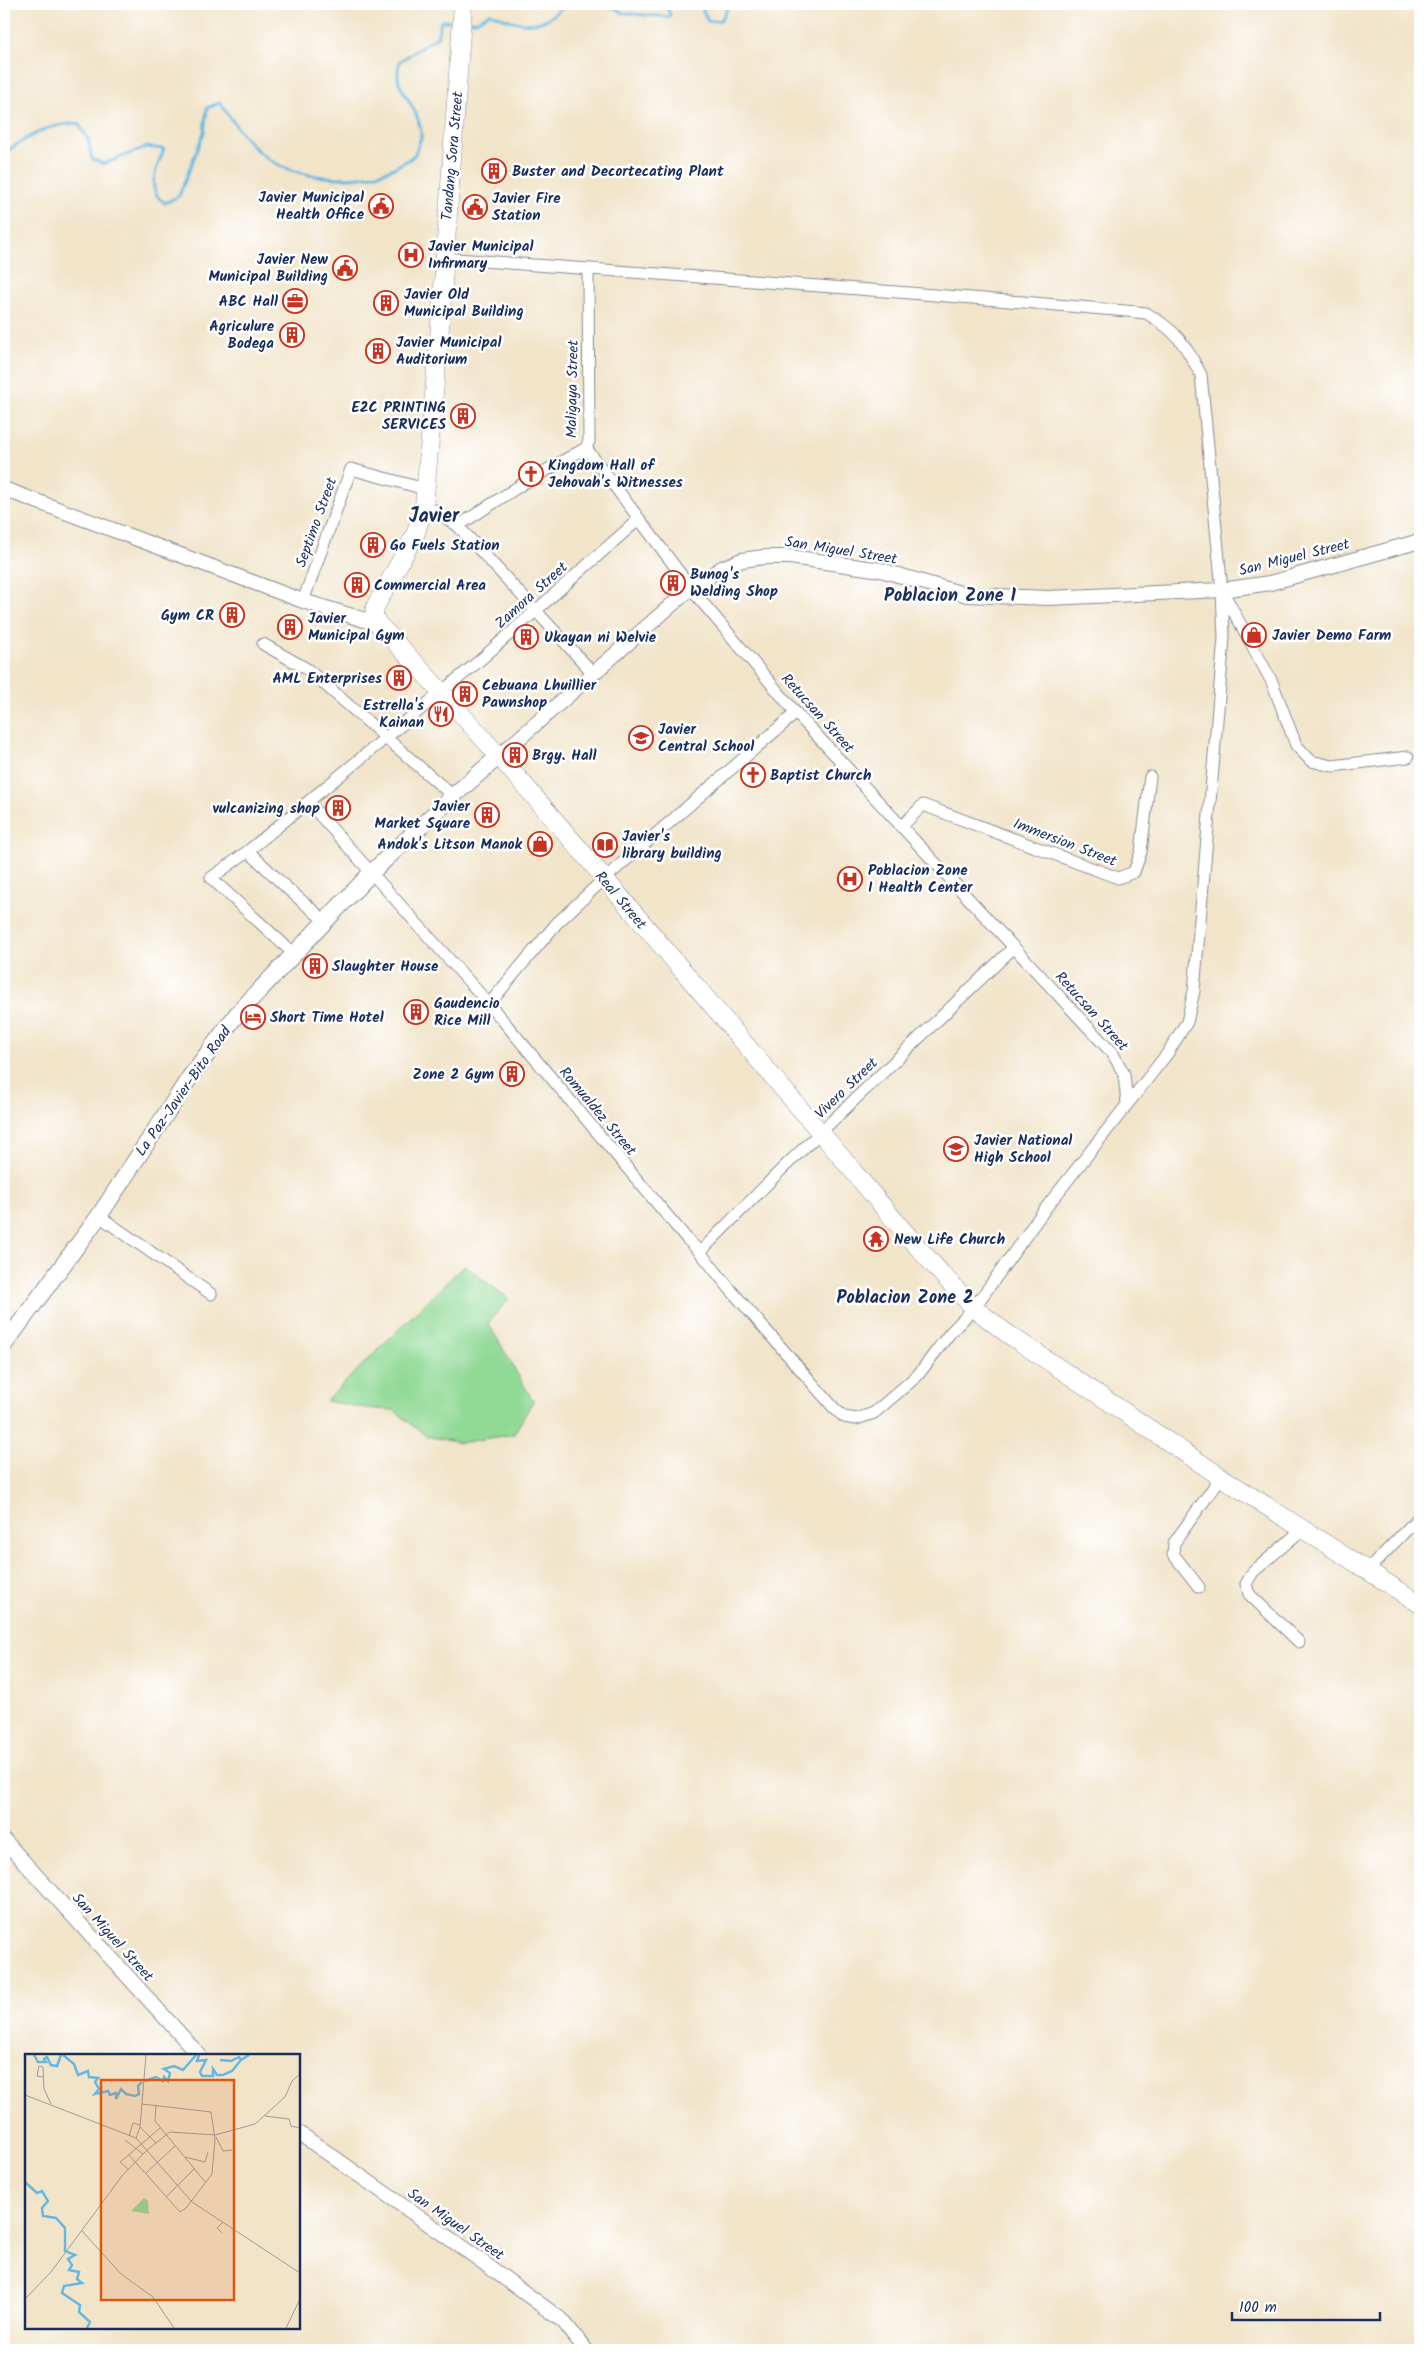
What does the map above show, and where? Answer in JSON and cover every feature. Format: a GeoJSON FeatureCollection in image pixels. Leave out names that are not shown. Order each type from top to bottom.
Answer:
{"type":"FeatureCollection","features":[{"type":"Feature","properties":{"kind":"main road","name":"Tandang Sora Street"},"geometry":{"type":"LineString","coordinates":[[378,624],[374,616],[376,606],[415,535],[424,507],[463,4]]}},
{"type":"Feature","properties":{"kind":"main road","name":"Real Street"},"geometry":{"type":"LineString","coordinates":[[378,624],[442,692],[498,756],[821,1133],[974,1308],[1005,1332],[1221,1477],[1304,1528],[1420,1604]]}},
{"type":"Feature","properties":{"kind":"main road","name":"La Paz-Javier-Bito Road"},"geometry":{"type":"LineString","coordinates":[[4,1345],[99,1216],[158,1123],[224,1031],[325,920],[372,872],[498,756]]}},
{"type":"Feature","properties":{"kind":"street"},"geometry":{"type":"LineString","coordinates":[[444,258],[987,298],[1146,313],[1164,324],[1186,345],[1201,375],[1222,590],[1224,638],[1192,1008],[1182,1032],[1045,1209],[974,1308]]}},
{"type":"Feature","properties":{"kind":"street","name":"Maligaya Street"},"geometry":{"type":"LineString","coordinates":[[458,526],[524,483],[586,448],[589,441],[588,270]]}},
{"type":"Feature","properties":{"kind":"street","name":"Retucsan Street"},"geometry":{"type":"LineString","coordinates":[[586,448],[691,588],[796,713],[1113,1054],[1124,1074],[1127,1104]]}},
{"type":"Feature","properties":{"kind":"street","name":"Septimo Street"},"geometry":{"type":"LineString","coordinates":[[303,601],[351,469],[426,489]]}},
{"type":"Feature","properties":{"kind":"street"},"geometry":{"type":"LineString","coordinates":[[4,489],[303,601],[378,624]]}},
{"type":"Feature","properties":{"kind":"street"},"geometry":{"type":"LineString","coordinates":[[424,507],[440,513],[458,526],[593,673]]}},
{"type":"Feature","properties":{"kind":"street","name":"Zamora Street"},"geometry":{"type":"LineString","coordinates":[[386,737],[536,612],[639,519]]}},
{"type":"Feature","properties":{"kind":"street","name":"San Miguel Street"},"geometry":{"type":"LineString","coordinates":[[498,756],[691,588],[722,568],[742,560],[764,557],[790,557],[881,570],[967,595],[1048,598],[1222,590],[1270,583],[1420,541]]}},
{"type":"Feature","properties":{"kind":"street"},"geometry":{"type":"LineString","coordinates":[[1222,590],[1272,682],[1296,745],[1311,761],[1332,766],[1408,757]]}},
{"type":"Feature","properties":{"kind":"street"},"geometry":{"type":"LineString","coordinates":[[263,644],[307,670],[453,796]]}},
{"type":"Feature","properties":{"kind":"street"},"geometry":{"type":"LineString","coordinates":[[488,1004],[557,924],[604,879],[796,713]]}},
{"type":"Feature","properties":{"kind":"street"},"geometry":{"type":"LineString","coordinates":[[294,954],[211,878],[248,851],[386,737]]}},
{"type":"Feature","properties":{"kind":"street","name":"Immersion Street"},"geometry":{"type":"LineString","coordinates":[[901,827],[923,805],[1118,878],[1134,872],[1141,852],[1150,777]]}},
{"type":"Feature","properties":{"kind":"street","name":"Romualdez Street"},"geometry":{"type":"LineString","coordinates":[[308,802],[488,1004],[730,1289],[844,1417],[856,1419],[874,1413],[918,1375],[950,1333],[974,1308]]}},
{"type":"Feature","properties":{"kind":"street"},"geometry":{"type":"LineString","coordinates":[[248,851],[288,889],[325,920]]}},
{"type":"Feature","properties":{"kind":"street","name":"Vivero Street"},"geometry":{"type":"LineString","coordinates":[[700,1252],[782,1169],[1013,948]]}},
{"type":"Feature","properties":{"kind":"street"},"geometry":{"type":"LineString","coordinates":[[99,1216],[211,1294]]}},
{"type":"Feature","properties":{"kind":"street"},"geometry":{"type":"LineString","coordinates":[[1199,1587],[1173,1554],[1174,1543],[1221,1477]]}},
{"type":"Feature","properties":{"kind":"street"},"geometry":{"type":"LineString","coordinates":[[1368,1570],[1420,1516]]}},
{"type":"Feature","properties":{"kind":"street"},"geometry":{"type":"LineString","coordinates":[[1299,1642],[1249,1594],[1246,1584],[1253,1572],[1304,1528]]}},
{"type":"Feature","properties":{"kind":"street","name":"San Miguel Street"},"geometry":{"type":"LineString","coordinates":[[4,1840],[198,2054]]}},
{"type":"Feature","properties":{"kind":"street","name":"San Miguel Street"},"geometry":{"type":"LineString","coordinates":[[300,2135],[473,2255],[563,2322],[586,2350]]}},
{"type":"Feature","properties":{"kind":"green space"},"geometry":{"type":"Polygon","coordinates":[[[464,1265],[509,1299],[488,1323],[533,1401],[514,1434],[460,1443],[426,1436],[394,1410],[366,1408],[326,1401],[464,1265]]]}},
{"type":"Feature","properties":{"kind":"waterway"},"geometry":{"type":"LineString","coordinates":[[467,21],[476,21],[490,13],[511,21],[530,24],[548,19],[565,4]]}},
{"type":"Feature","properties":{"kind":"waterway"},"geometry":{"type":"LineString","coordinates":[[613,4],[613,7],[623,13],[668,17],[670,15],[666,4]]}},
{"type":"Feature","properties":{"kind":"waterway"},"geometry":{"type":"LineString","coordinates":[[700,4],[708,21],[721,20],[730,4]]}},
{"type":"Feature","properties":{"kind":"waterway"},"geometry":{"type":"LineString","coordinates":[[4,153],[39,132],[56,126],[78,123],[88,139],[92,159],[104,164],[146,147],[164,149],[154,178],[154,185],[155,192],[165,203],[179,196],[204,132],[207,108],[220,103],[242,134],[255,148],[270,160],[284,167],[317,176],[335,178],[353,178],[387,171],[413,156],[421,138],[416,114],[398,79],[400,61],[437,37],[441,21],[456,21]]}},
{"type":"Feature","properties":{"kind":"place","name":"Buster and Decortecating Plant"},"geometry":{"type":"Point","coordinates":[494,171]}},
{"type":"Feature","properties":{"kind":"place","name":"Javier Municipal Health Office"},"geometry":{"type":"Point","coordinates":[381,206]}},
{"type":"Feature","properties":{"kind":"place","name":"Javier Fire Station"},"geometry":{"type":"Point","coordinates":[475,207]}},
{"type":"Feature","properties":{"kind":"place","name":"Javier Municipal Infirmary"},"geometry":{"type":"Point","coordinates":[411,255]}},
{"type":"Feature","properties":{"kind":"place","name":"Javier New Municipal Building"},"geometry":{"type":"Point","coordinates":[345,268]}},
{"type":"Feature","properties":{"kind":"place","name":"ABC Hall"},"geometry":{"type":"Point","coordinates":[295,301]}},
{"type":"Feature","properties":{"kind":"place","name":"Javier Old Municipal Building"},"geometry":{"type":"Point","coordinates":[386,303]}},
{"type":"Feature","properties":{"kind":"place","name":"Agriculure Bodega"},"geometry":{"type":"Point","coordinates":[292,335]}},
{"type":"Feature","properties":{"kind":"place","name":"Javier Municipal Auditorium"},"geometry":{"type":"Point","coordinates":[378,351]}},
{"type":"Feature","properties":{"kind":"place","name":"E2C PRINTING SERVICES"},"geometry":{"type":"Point","coordinates":[463,416]}},
{"type":"Feature","properties":{"kind":"place","name":"Kingdom Hall of Jehovah's Witnesses"},"geometry":{"type":"Point","coordinates":[531,474]}},
{"type":"Feature","properties":{"kind":"place","name":"Go Fuels Station"},"geometry":{"type":"Point","coordinates":[373,545]}},
{"type":"Feature","properties":{"kind":"place","name":"Bunog's Welding Shop"},"geometry":{"type":"Point","coordinates":[673,583]}},
{"type":"Feature","properties":{"kind":"place","name":"Commercial Area"},"geometry":{"type":"Point","coordinates":[357,585]}},
{"type":"Feature","properties":{"kind":"place","name":"Gym CR"},"geometry":{"type":"Point","coordinates":[232,615]}},
{"type":"Feature","properties":{"kind":"place","name":"Javier Municipal Gym"},"geometry":{"type":"Point","coordinates":[290,627]}},
{"type":"Feature","properties":{"kind":"place","name":"Javier Demo Farm"},"geometry":{"type":"Point","coordinates":[1254,635]}},
{"type":"Feature","properties":{"kind":"place","name":"Ukayan ni Welvie"},"geometry":{"type":"Point","coordinates":[526,637]}},
{"type":"Feature","properties":{"kind":"place","name":"AML Enterprises"},"geometry":{"type":"Point","coordinates":[399,678]}},
{"type":"Feature","properties":{"kind":"place","name":"Cebuana Lhuillier Pawnshop"},"geometry":{"type":"Point","coordinates":[465,694]}},
{"type":"Feature","properties":{"kind":"place","name":"Estrella's Kainan"},"geometry":{"type":"Point","coordinates":[441,714]}},
{"type":"Feature","properties":{"kind":"place","name":"Javier Central School"},"geometry":{"type":"Point","coordinates":[641,738]}},
{"type":"Feature","properties":{"kind":"place","name":"Brgy. Hall"},"geometry":{"type":"Point","coordinates":[515,755]}},
{"type":"Feature","properties":{"kind":"place","name":"Baptist Church"},"geometry":{"type":"Point","coordinates":[753,775]}},
{"type":"Feature","properties":{"kind":"place","name":"vulcanizing shop"},"geometry":{"type":"Point","coordinates":[338,808]}},
{"type":"Feature","properties":{"kind":"place","name":"Javier Market Square"},"geometry":{"type":"Point","coordinates":[487,815]}},
{"type":"Feature","properties":{"kind":"place","name":"Andok's Litson Manok"},"geometry":{"type":"Point","coordinates":[540,844]}},
{"type":"Feature","properties":{"kind":"place","name":"Javier's library building"},"geometry":{"type":"Point","coordinates":[605,845]}},
{"type":"Feature","properties":{"kind":"place","name":"Poblacion Zone I Health Center"},"geometry":{"type":"Point","coordinates":[850,879]}},
{"type":"Feature","properties":{"kind":"place","name":"Slaughter House"},"geometry":{"type":"Point","coordinates":[315,966]}},
{"type":"Feature","properties":{"kind":"place","name":"Gaudencio Rice Mill"},"geometry":{"type":"Point","coordinates":[416,1012]}},
{"type":"Feature","properties":{"kind":"place","name":"Short Time Hotel"},"geometry":{"type":"Point","coordinates":[253,1017]}},
{"type":"Feature","properties":{"kind":"place","name":"Zone 2 Gym"},"geometry":{"type":"Point","coordinates":[512,1074]}},
{"type":"Feature","properties":{"kind":"place","name":"Javier National High School"},"geometry":{"type":"Point","coordinates":[956,1149]}},
{"type":"Feature","properties":{"kind":"place","name":"New Life Church"},"geometry":{"type":"Point","coordinates":[876,1239]}},
{"type":"Feature","properties":{"kind":"district","name":"Javier"},"geometry":{"type":"Point","coordinates":[434,515]}},
{"type":"Feature","properties":{"kind":"district","name":"Poblacion Zone 1"},"geometry":{"type":"Point","coordinates":[950,595]}},
{"type":"Feature","properties":{"kind":"district","name":"Poblacion Zone 2"},"geometry":{"type":"Point","coordinates":[905,1297]}}]}
